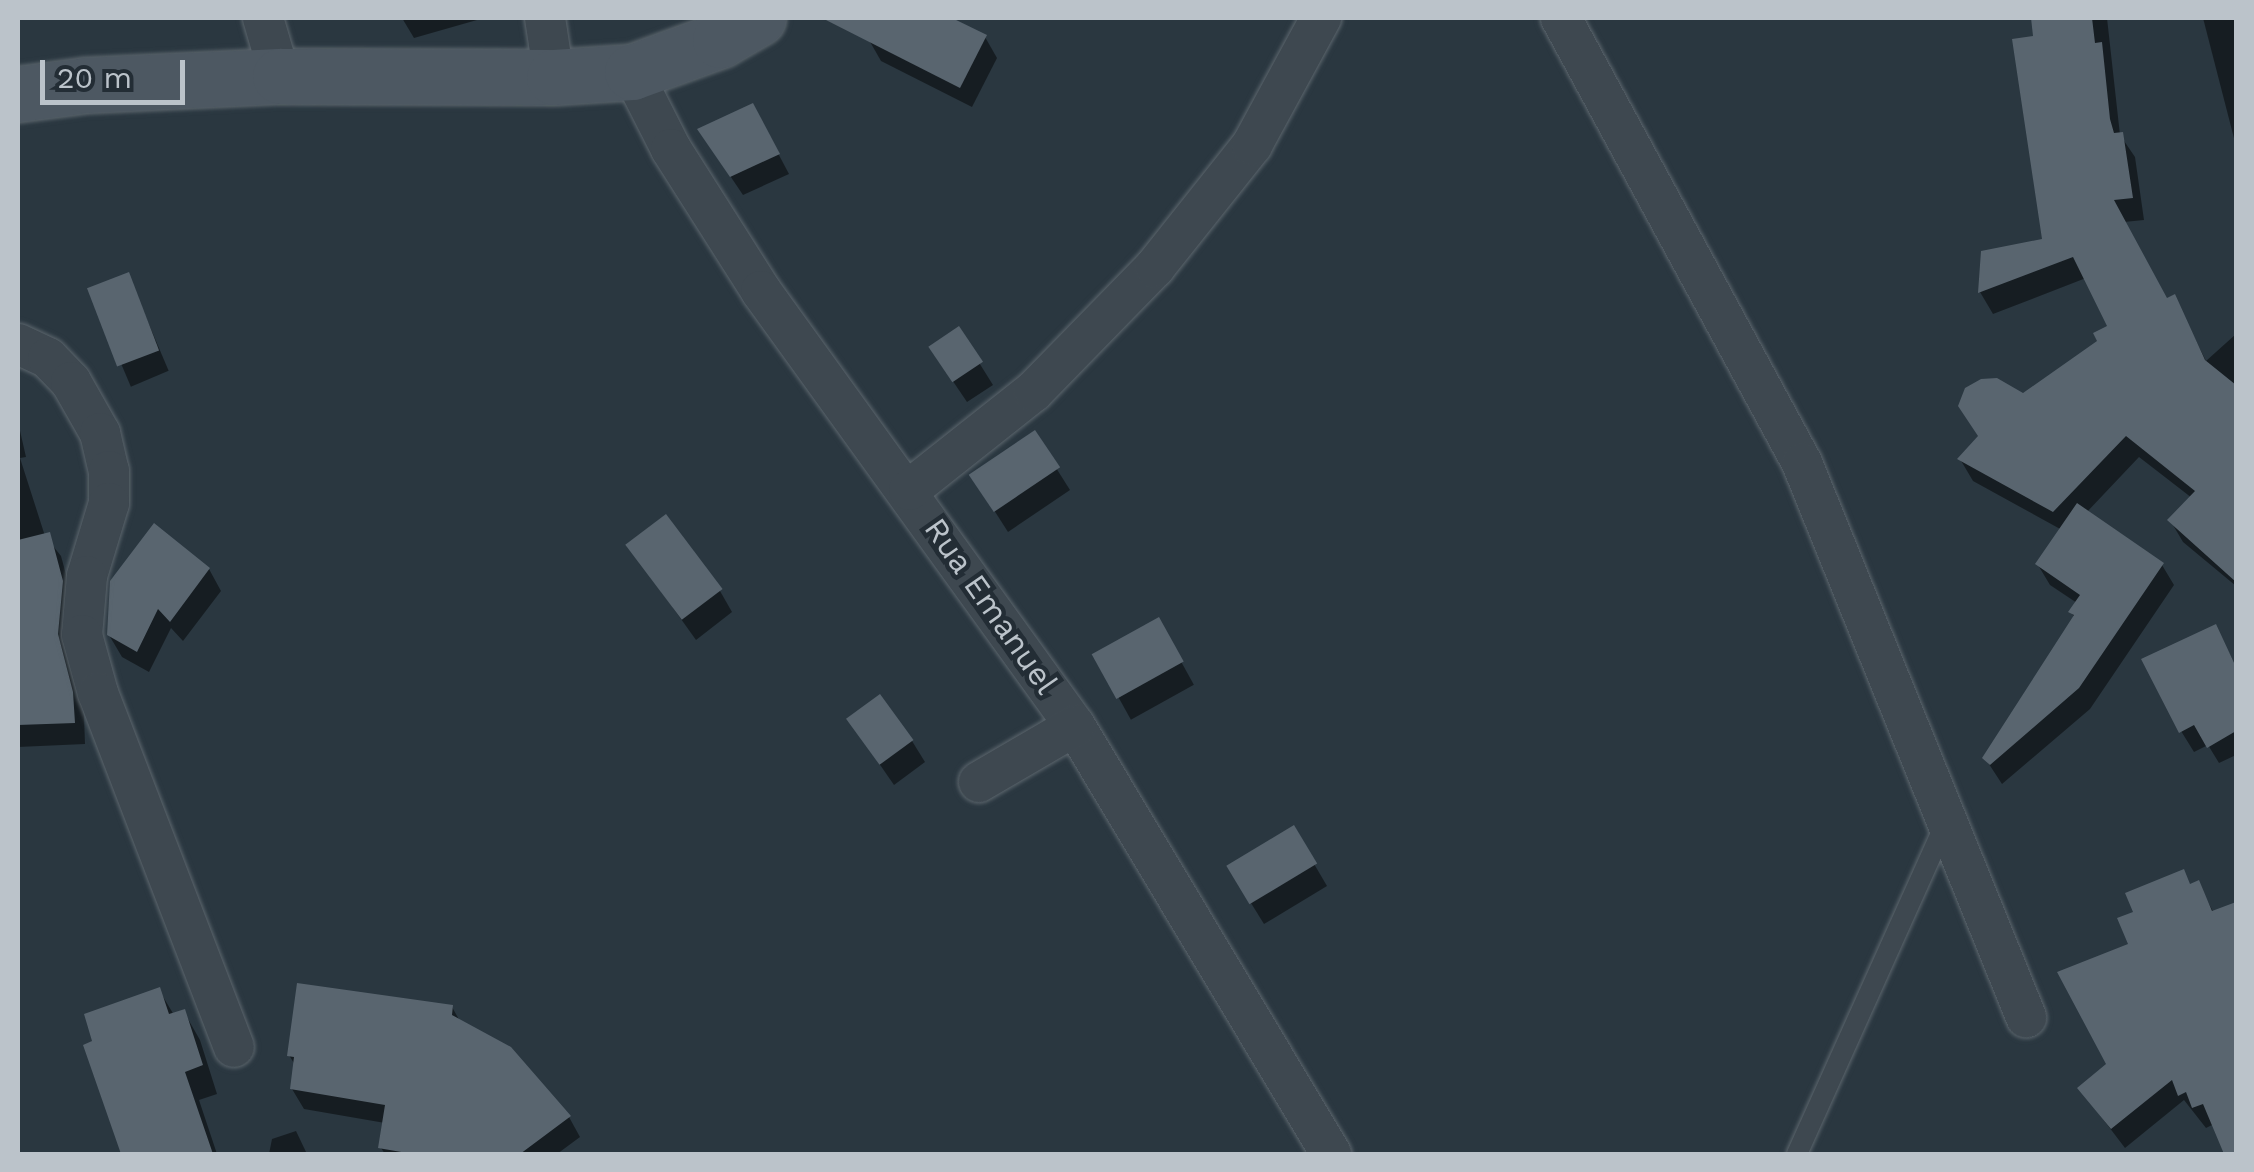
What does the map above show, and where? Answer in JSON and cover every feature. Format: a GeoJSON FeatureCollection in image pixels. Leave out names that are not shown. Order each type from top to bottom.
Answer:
{"type":"FeatureCollection","features":[{"type":"Feature","properties":{"kind":"street"},"geometry":{"type":"LineString","coordinates":[[264,18],[280,76]]}},
{"type":"Feature","properties":{"kind":"street"},"geometry":{"type":"LineString","coordinates":[[544,18],[554,77]]}},
{"type":"Feature","properties":{"kind":"street"},"geometry":{"type":"LineString","coordinates":[[18,94],[86,85],[280,76],[554,77],[632,72],[720,40],[758,18]]}},
{"type":"Feature","properties":{"kind":"street"},"geometry":{"type":"LineString","coordinates":[[908,490],[1034,391],[1155,267],[1252,145],[1321,18]]}},
{"type":"Feature","properties":{"kind":"street"},"geometry":{"type":"LineString","coordinates":[[1561,18],[1802,464],[2026,1017]]}},
{"type":"Feature","properties":{"kind":"street","name":"Rua Emanuel"},"geometry":{"type":"LineString","coordinates":[[632,72],[710,214],[1075,726],[1331,1154]]}},
{"type":"Feature","properties":{"kind":"street"},"geometry":{"type":"LineString","coordinates":[[18,344],[48,358],[71,382],[100,433],[109,471],[109,503],[87,576],[82,634],[98,693],[234,1047]]}},
{"type":"Feature","properties":{"kind":"street"},"geometry":{"type":"LineString","coordinates":[[978,782],[1075,726]]}},
{"type":"Feature","properties":{"kind":"lane"},"geometry":{"type":"LineString","coordinates":[[1797,1154],[1946,822]]}},
{"type":"Feature","properties":{"kind":"building"},"geometry":{"type":"Polygon","coordinates":[[[822,18],[952,18],[987,35],[960,88],[822,18]]]}},
{"type":"Feature","properties":{"kind":"building"},"geometry":{"type":"Polygon","coordinates":[[[2031,18],[2092,18],[2095,43],[2102,42],[2110,119],[2114,133],[2123,132],[2133,198],[2114,200],[2167,298],[2175,294],[2205,360],[2236,385],[2236,582],[2167,520],[2195,491],[2126,436],[2053,512],[1957,459],[1978,436],[1958,406],[1965,388],[1981,379],[1997,378],[2023,393],[2097,341],[2093,333],[2107,326],[2073,257],[1978,293],[1981,251],[2042,239],[2012,39],[2033,36],[2031,18]]]}},
{"type":"Feature","properties":{"kind":"building"},"geometry":{"type":"Polygon","coordinates":[[[753,103],[780,154],[730,177],[697,129],[753,103]]]}},
{"type":"Feature","properties":{"kind":"building"},"geometry":{"type":"Polygon","coordinates":[[[129,272],[159,350],[117,367],[87,288],[129,272]]]}},
{"type":"Feature","properties":{"kind":"building"},"geometry":{"type":"Polygon","coordinates":[[[959,326],[983,362],[952,382],[928,347],[959,326]]]}},
{"type":"Feature","properties":{"kind":"building"},"geometry":{"type":"Polygon","coordinates":[[[1035,430],[1060,467],[994,512],[969,475],[1035,430]]]}},
{"type":"Feature","properties":{"kind":"building"},"geometry":{"type":"Polygon","coordinates":[[[2077,503],[2164,563],[2079,688],[1990,765],[1982,758],[2074,615],[2068,612],[2080,595],[2035,564],[2077,503]]]}},
{"type":"Feature","properties":{"kind":"building"},"geometry":{"type":"Polygon","coordinates":[[[666,514],[723,589],[682,620],[625,545],[666,514]]]}},
{"type":"Feature","properties":{"kind":"building"},"geometry":{"type":"Polygon","coordinates":[[[154,523],[210,568],[170,622],[158,609],[137,652],[107,635],[110,581],[154,523]]]}},
{"type":"Feature","properties":{"kind":"building"},"geometry":{"type":"Polygon","coordinates":[[[50,532],[63,581],[58,634],[73,692],[75,723],[18,725],[18,540],[50,532]]]}},
{"type":"Feature","properties":{"kind":"building"},"geometry":{"type":"Polygon","coordinates":[[[1159,617],[1184,662],[1116,699],[1092,654],[1159,617]]]}},
{"type":"Feature","properties":{"kind":"building"},"geometry":{"type":"Polygon","coordinates":[[[2216,624],[2236,667],[2236,731],[2207,748],[2194,725],[2179,733],[2141,659],[2216,624]]]}},
{"type":"Feature","properties":{"kind":"building"},"geometry":{"type":"Polygon","coordinates":[[[880,694],[914,740],[880,765],[846,719],[880,694]]]}},
{"type":"Feature","properties":{"kind":"building"},"geometry":{"type":"Polygon","coordinates":[[[1294,825],[1317,864],[1249,904],[1226,866],[1294,825]]]}},
{"type":"Feature","properties":{"kind":"building"},"geometry":{"type":"Polygon","coordinates":[[[2184,869],[2190,884],[2199,880],[2212,911],[2236,902],[2236,1154],[2224,1154],[2203,1104],[2192,1108],[2186,1092],[2178,1096],[2172,1080],[2111,1129],[2077,1088],[2106,1064],[2057,972],[2128,944],[2117,918],[2133,912],[2125,893],[2184,869]]]}},
{"type":"Feature","properties":{"kind":"building"},"geometry":{"type":"Polygon","coordinates":[[[297,983],[453,1005],[452,1015],[511,1047],[571,1116],[520,1154],[413,1154],[378,1148],[385,1105],[290,1089],[294,1057],[287,1056],[297,983]]]}},
{"type":"Feature","properties":{"kind":"building"},"geometry":{"type":"Polygon","coordinates":[[[160,987],[169,1014],[185,1009],[203,1065],[185,1072],[213,1154],[121,1154],[83,1045],[92,1041],[84,1014],[160,987]]]}}]}
